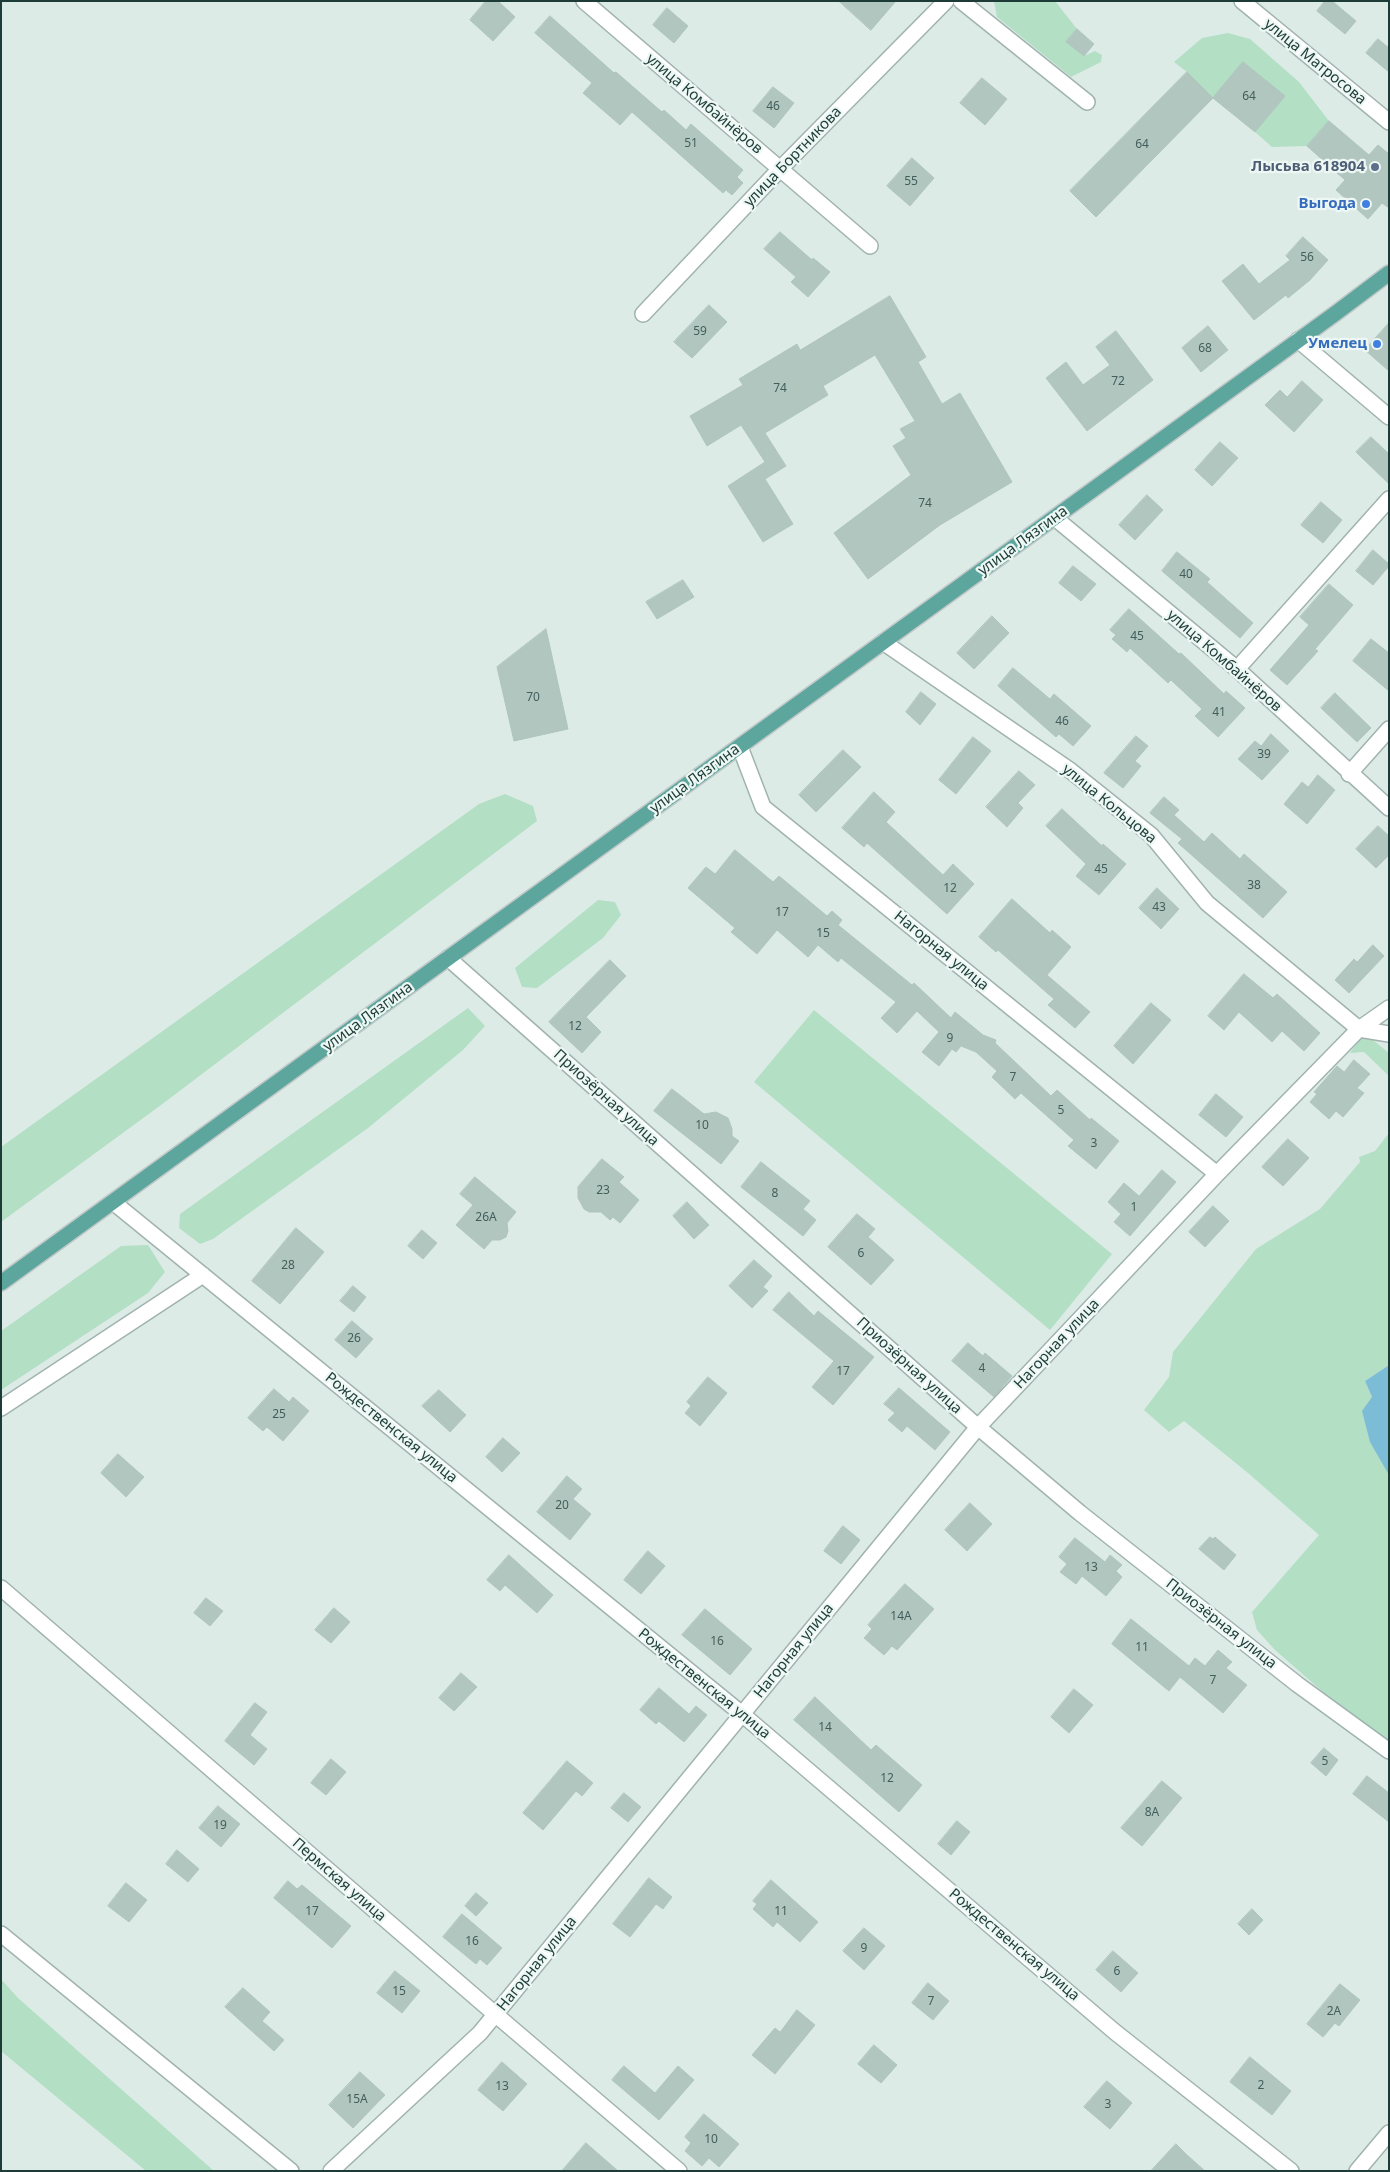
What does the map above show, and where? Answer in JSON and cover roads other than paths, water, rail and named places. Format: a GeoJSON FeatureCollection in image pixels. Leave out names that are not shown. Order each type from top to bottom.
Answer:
{"type":"FeatureCollection","features":[{"type":"Feature","properties":{"kind":"main road","name":"улица Лязгина"},"geometry":{"type":"LineString","coordinates":[[1,1283],[1055,518],[1389,273]]}},
{"type":"Feature","properties":{"kind":"street","name":"улица Комбайнёров"},"geometry":{"type":"LineString","coordinates":[[584,1],[870,246]]}},
{"type":"Feature","properties":{"kind":"street","name":"улица Бортникова"},"geometry":{"type":"LineString","coordinates":[[643,314],[781,168],[946,1]]}},
{"type":"Feature","properties":{"kind":"street"},"geometry":{"type":"LineString","coordinates":[[961,1],[1086,102]]}},
{"type":"Feature","properties":{"kind":"street","name":"улица Матросова"},"geometry":{"type":"LineString","coordinates":[[1242,1],[1389,122]]}},
{"type":"Feature","properties":{"kind":"street"},"geometry":{"type":"LineString","coordinates":[[1298,340],[1389,417]]}},
{"type":"Feature","properties":{"kind":"street"},"geometry":{"type":"LineString","coordinates":[[1237,669],[1389,499]]}},
{"type":"Feature","properties":{"kind":"street","name":"улица Комбайнёров"},"geometry":{"type":"LineString","coordinates":[[1055,518],[1237,669],[1349,774],[1389,808]]}},
{"type":"Feature","properties":{"kind":"street","name":"улица Кольцова"},"geometry":{"type":"LineString","coordinates":[[883,642],[1071,771],[1151,835],[1207,903],[1359,1029]]}},
{"type":"Feature","properties":{"kind":"street"},"geometry":{"type":"LineString","coordinates":[[1349,774],[1389,729]]}},
{"type":"Feature","properties":{"kind":"street","name":"Нагорная улица"},"geometry":{"type":"LineString","coordinates":[[740,746],[763,807],[1217,1174]]}},
{"type":"Feature","properties":{"kind":"street","name":"Приозёрная улица"},"geometry":{"type":"LineString","coordinates":[[448,958],[978,1428],[1080,1513],[1297,1684],[1389,1751]]}},
{"type":"Feature","properties":{"kind":"street","name":"Нагорная улица"},"geometry":{"type":"LineString","coordinates":[[330,2171],[480,2033],[978,1428],[1217,1174],[1359,1029],[1389,1008]]}},
{"type":"Feature","properties":{"kind":"street"},"geometry":{"type":"LineString","coordinates":[[1359,1029],[1389,1034]]}},
{"type":"Feature","properties":{"kind":"street","name":"Рождественская улица"},"geometry":{"type":"LineString","coordinates":[[113,1202],[742,1714],[1115,2032],[1291,2171]]}},
{"type":"Feature","properties":{"kind":"street"},"geometry":{"type":"LineString","coordinates":[[1,1408],[204,1275]]}},
{"type":"Feature","properties":{"kind":"street","name":"Пермская улица"},"geometry":{"type":"LineString","coordinates":[[1,1588],[679,2171]]}},
{"type":"Feature","properties":{"kind":"street"},"geometry":{"type":"LineString","coordinates":[[1,1934],[292,2171]]}},
{"type":"Feature","properties":{"kind":"street"},"geometry":{"type":"LineString","coordinates":[[1357,2171],[1389,2133]]}},
{"type":"Feature","properties":{"kind":"water"},"geometry":{"type":"Polygon","coordinates":[[[1389,1365],[1389,1475],[1370,1442],[1362,1411],[1372,1397],[1365,1381],[1389,1365]]]}},
{"type":"Feature","properties":{"kind":"place","name":"Лысьва 618904"},"geometry":{"type":"Point","coordinates":[1375,167]}},
{"type":"Feature","properties":{"kind":"place","name":"Выгода"},"geometry":{"type":"Point","coordinates":[1366,204]}},
{"type":"Feature","properties":{"kind":"place","name":"Умелец"},"geometry":{"type":"Point","coordinates":[1377,344]}}]}
